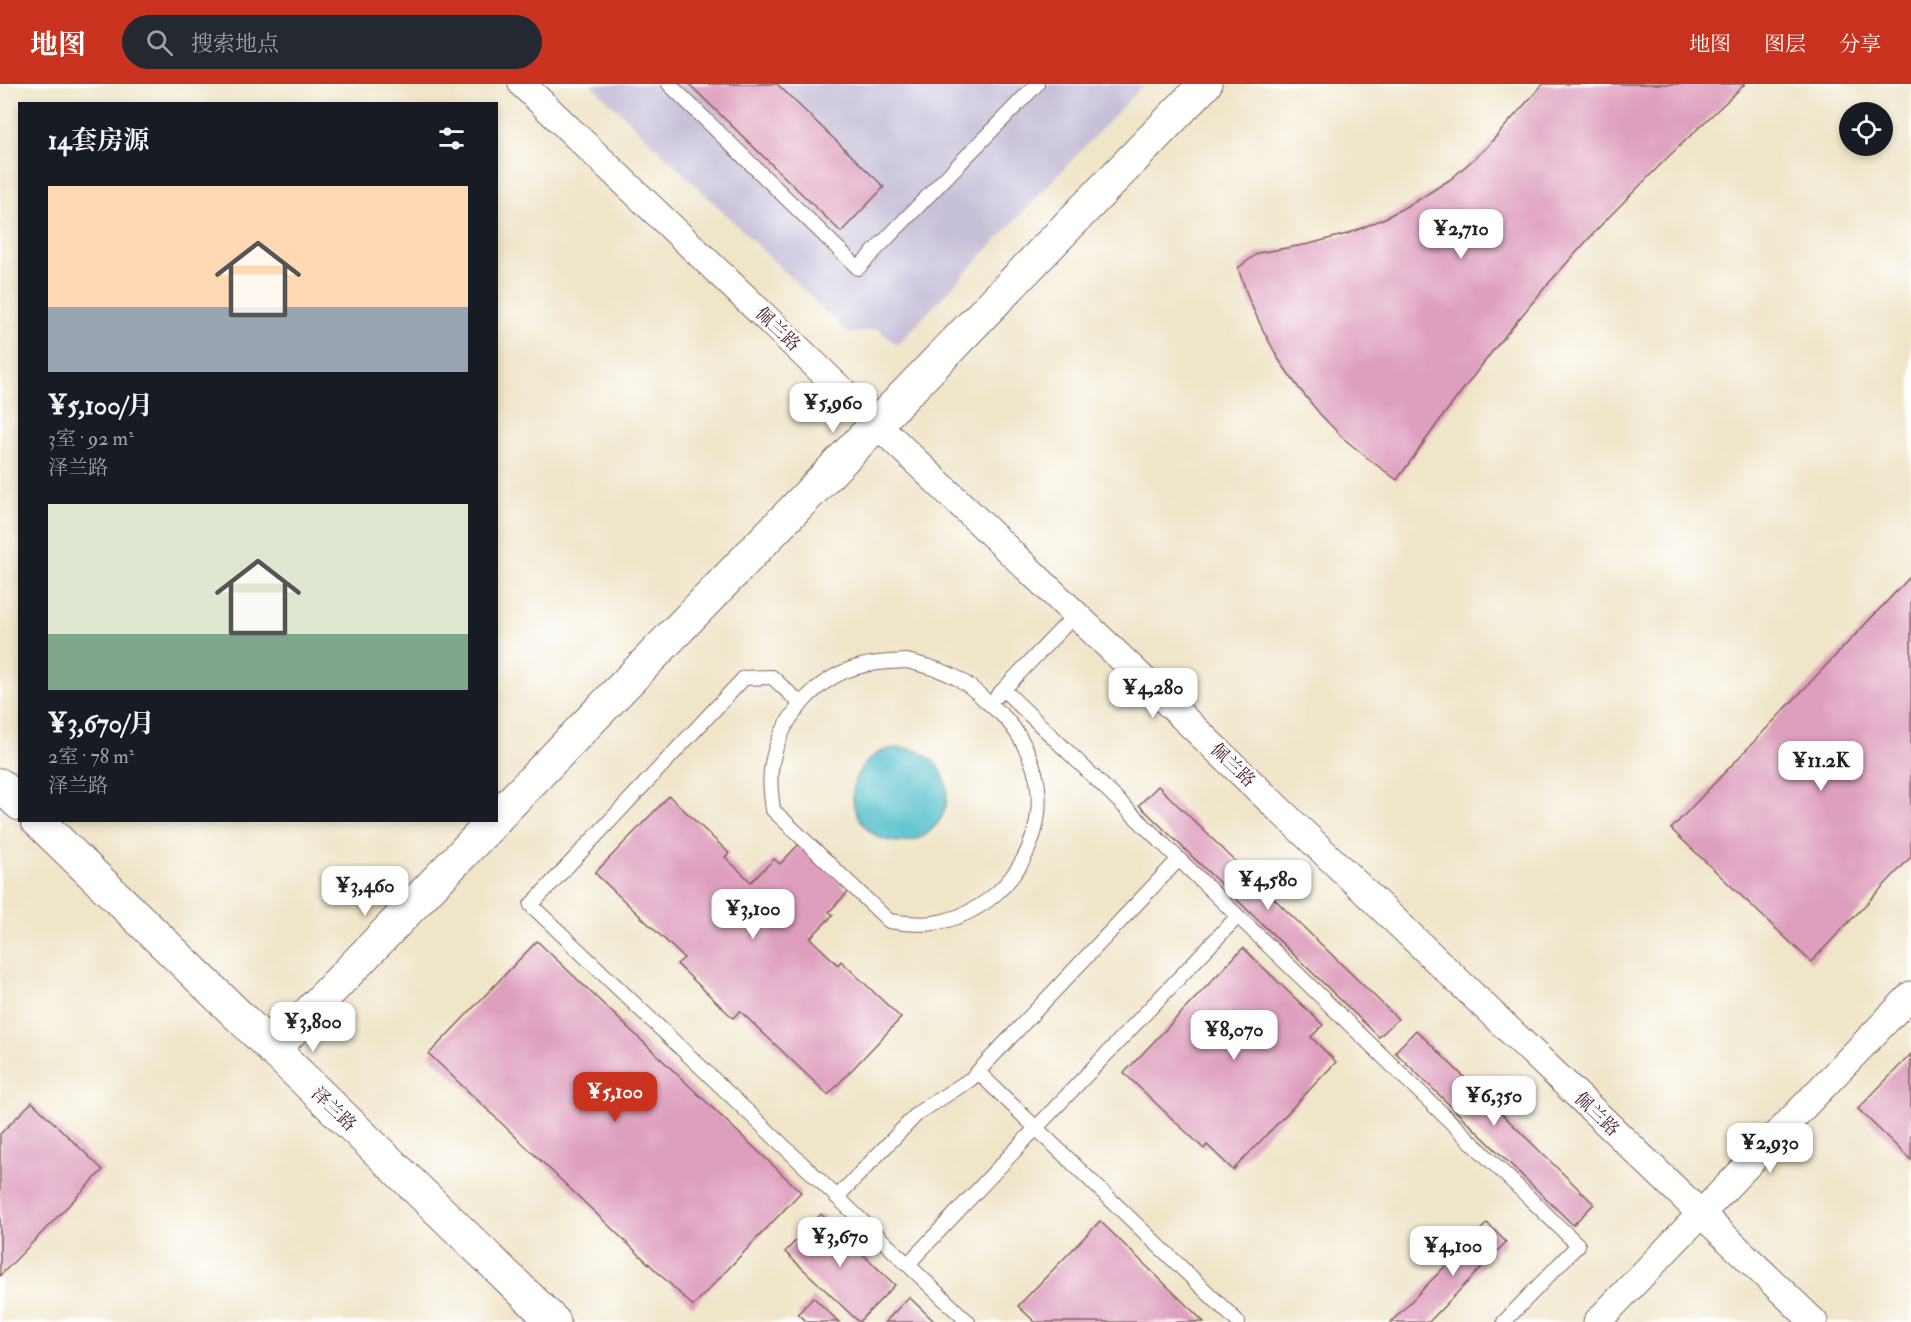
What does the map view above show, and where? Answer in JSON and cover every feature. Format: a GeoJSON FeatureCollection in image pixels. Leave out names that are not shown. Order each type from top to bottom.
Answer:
{"type":"FeatureCollection","features":[{"type":"Feature","properties":{"kind":"street","name":"佩兰路"},"geometry":{"type":"LineString","coordinates":[[522,84],[1814,1322]]}},
{"type":"Feature","properties":{"kind":"street"},"geometry":{"type":"LineString","coordinates":[[498,817],[1205,84]]}},
{"type":"Feature","properties":{"kind":"street"},"geometry":{"type":"LineString","coordinates":[[0,785],[18,802]]}},
{"type":"Feature","properties":{"kind":"street","name":"泽兰路"},"geometry":{"type":"LineString","coordinates":[[39,822],[554,1322]]}},
{"type":"Feature","properties":{"kind":"street"},"geometry":{"type":"LineString","coordinates":[[273,1050],[493,822]]}},
{"type":"Feature","properties":{"kind":"street"},"geometry":{"type":"LineString","coordinates":[[1597,1322],[1911,995]]}},
{"type":"Feature","properties":{"kind":"lane"},"geometry":{"type":"LineString","coordinates":[[669,84],[858,268],[1037,84]]}},
{"type":"Feature","properties":{"kind":"lane"},"geometry":{"type":"LineString","coordinates":[[990,704],[1076,614]]}},
{"type":"Feature","properties":{"kind":"lane"},"geometry":{"type":"LineString","coordinates":[[883,662],[907,662],[930,666],[952,675],[990,704],[1022,741],[1032,763],[1038,787],[1038,811],[1034,835],[1025,857],[995,896],[976,908],[934,923],[911,924],[889,921],[773,810],[770,787],[772,764],[778,742],[788,722],[801,704],[818,687],[838,675],[860,666],[883,662]]}},
{"type":"Feature","properties":{"kind":"lane"},"geometry":{"type":"LineString","coordinates":[[801,704],[772,677],[744,678],[531,905],[968,1322]]}},
{"type":"Feature","properties":{"kind":"lane"},"geometry":{"type":"LineString","coordinates":[[1004,690],[1578,1245],[1504,1322]]}},
{"type":"Feature","properties":{"kind":"lane"},"geometry":{"type":"LineString","coordinates":[[837,1197],[918,1113],[971,1079],[1179,859]]}},
{"type":"Feature","properties":{"kind":"lane"},"geometry":{"type":"LineString","coordinates":[[908,1264],[1238,916]]}},
{"type":"Feature","properties":{"kind":"lane"},"geometry":{"type":"LineString","coordinates":[[978,1072],[1238,1322]]}},
{"type":"Feature","properties":{"kind":"shaded area"},"geometry":{"type":"Polygon","coordinates":[[[591,84],[1144,84],[897,345],[878,329],[849,334],[591,84]]]}},
{"type":"Feature","properties":{"kind":"water"},"geometry":{"type":"Polygon","coordinates":[[[900,748],[918,751],[933,762],[944,777],[947,795],[944,813],[933,828],[918,839],[900,842],[882,839],[867,828],[856,813],[853,795],[856,777],[867,762],[882,751],[900,748]]]}},
{"type":"Feature","properties":{"kind":"building"},"geometry":{"type":"Polygon","coordinates":[[[689,84],[777,84],[884,187],[841,232],[689,84]]]}},
{"type":"Feature","properties":{"kind":"building"},"geometry":{"type":"Polygon","coordinates":[[[1543,84],[1745,84],[1603,223],[1547,285],[1445,413],[1397,480],[1343,438],[1298,387],[1279,360],[1263,330],[1238,268],[1258,253],[1309,244],[1347,234],[1383,219],[1418,200],[1451,179],[1484,150],[1543,84]]]}},
{"type":"Feature","properties":{"kind":"building"},"geometry":{"type":"Polygon","coordinates":[[[1911,576],[1911,857],[1811,962],[1671,829],[1911,576]]]}},
{"type":"Feature","properties":{"kind":"building"},"geometry":{"type":"Polygon","coordinates":[[[1158,786],[1398,1019],[1379,1037],[1139,805],[1158,786]]]}},
{"type":"Feature","properties":{"kind":"building"},"geometry":{"type":"Polygon","coordinates":[[[669,796],[729,853],[725,857],[751,882],[774,859],[780,864],[799,844],[849,891],[829,912],[833,915],[810,938],[838,965],[841,961],[901,1018],[828,1095],[740,1011],[733,1018],[677,964],[684,958],[595,873],[669,796]]]}},
{"type":"Feature","properties":{"kind":"building"},"geometry":{"type":"Polygon","coordinates":[[[537,941],[801,1192],[693,1306],[429,1054],[537,941]]]}},
{"type":"Feature","properties":{"kind":"building"},"geometry":{"type":"Polygon","coordinates":[[[1243,948],[1323,1025],[1311,1037],[1336,1062],[1233,1170],[1207,1145],[1204,1149],[1124,1073],[1243,948]]]}},
{"type":"Feature","properties":{"kind":"building"},"geometry":{"type":"Polygon","coordinates":[[[1416,1030],[1594,1204],[1573,1225],[1395,1052],[1416,1030]]]}},
{"type":"Feature","properties":{"kind":"building"},"geometry":{"type":"Polygon","coordinates":[[[1911,1054],[1911,1160],[1858,1109],[1911,1054]]]}},
{"type":"Feature","properties":{"kind":"building"},"geometry":{"type":"Polygon","coordinates":[[[32,1102],[103,1170],[0,1276],[0,1134],[32,1102]]]}},
{"type":"Feature","properties":{"kind":"building"},"geometry":{"type":"Polygon","coordinates":[[[821,1214],[895,1285],[859,1322],[785,1252],[821,1214]]]}},
{"type":"Feature","properties":{"kind":"building"},"geometry":{"type":"Polygon","coordinates":[[[1100,1221],[1204,1322],[1035,1322],[1018,1306],[1100,1221]]]}},
{"type":"Feature","properties":{"kind":"building"},"geometry":{"type":"Polygon","coordinates":[[[1487,1223],[1506,1242],[1429,1322],[1391,1322],[1487,1223]]]}},
{"type":"Feature","properties":{"kind":"building"},"geometry":{"type":"Polygon","coordinates":[[[813,1297],[839,1322],[807,1322],[798,1314],[813,1297]]]}},
{"type":"Feature","properties":{"kind":"building"},"geometry":{"type":"Polygon","coordinates":[[[909,1297],[935,1322],[885,1322],[909,1297]]]}}]}
